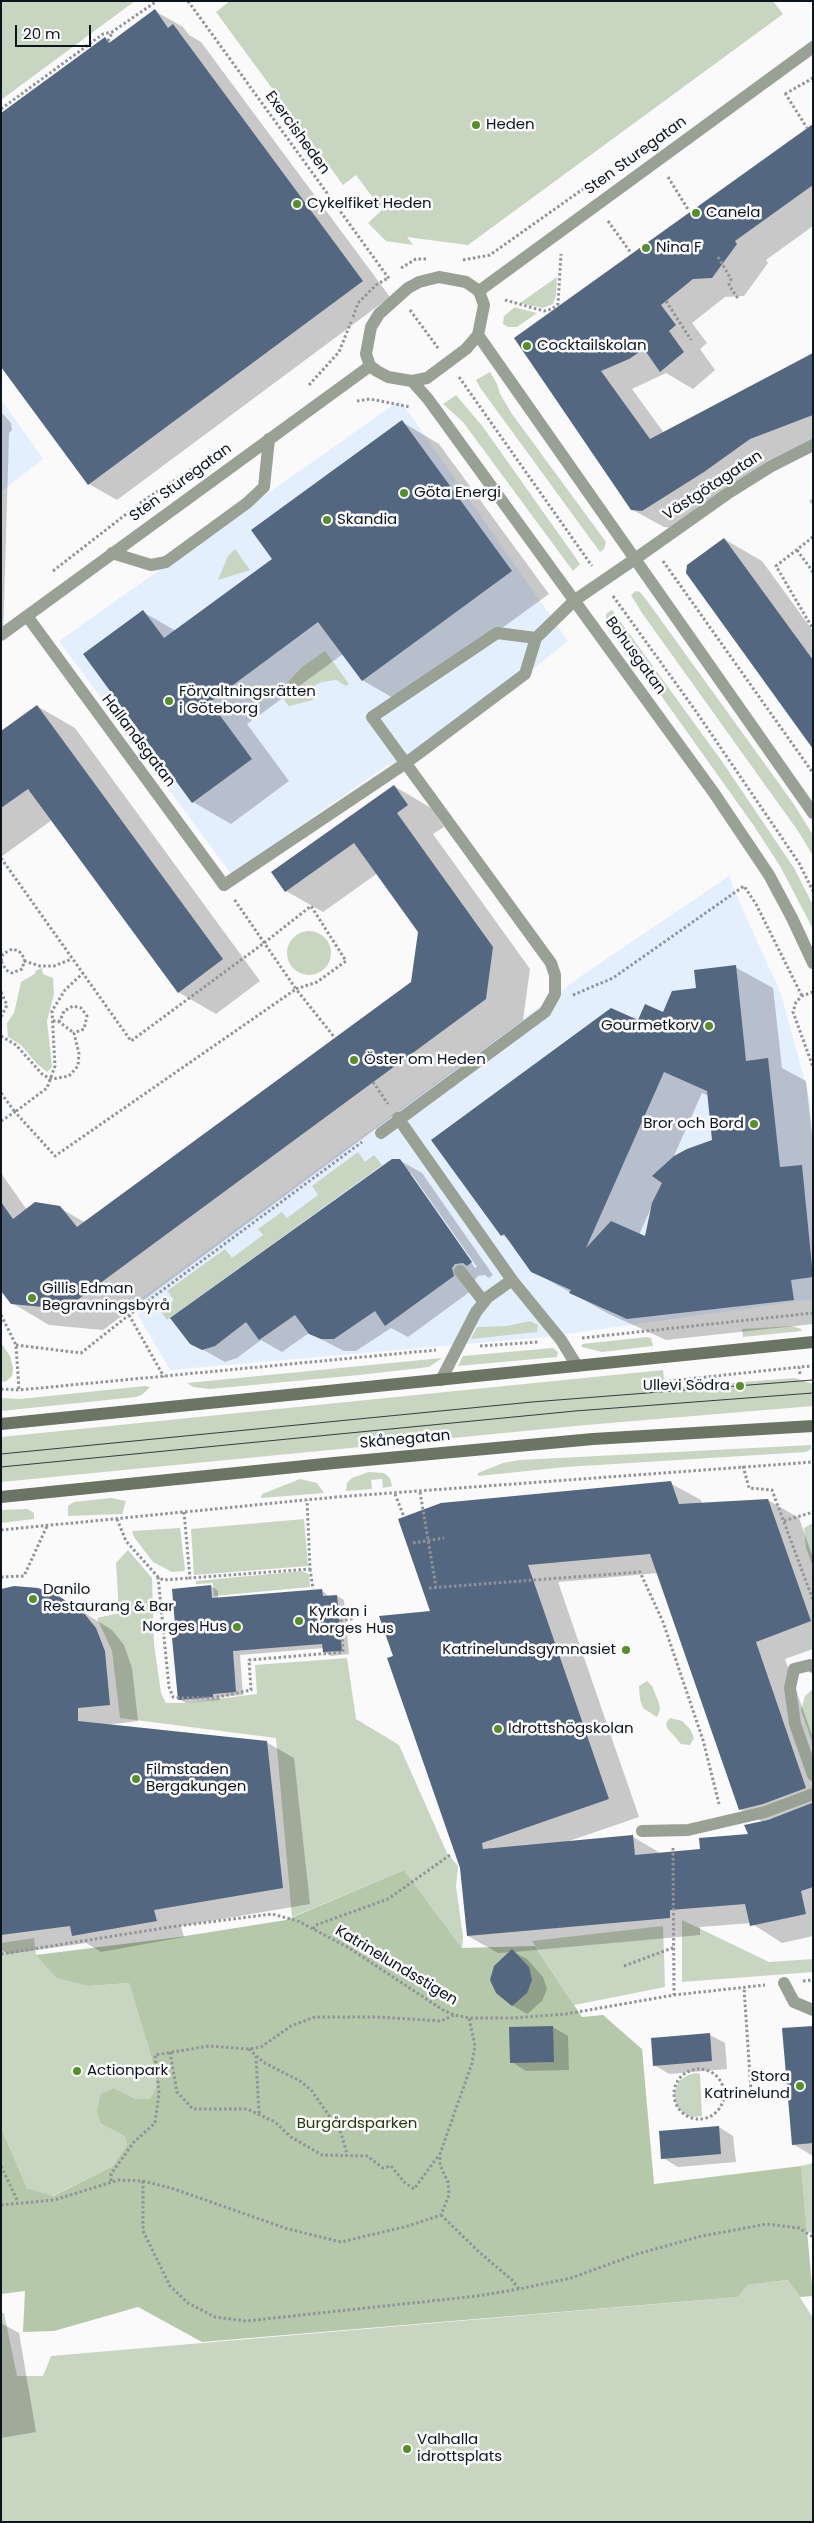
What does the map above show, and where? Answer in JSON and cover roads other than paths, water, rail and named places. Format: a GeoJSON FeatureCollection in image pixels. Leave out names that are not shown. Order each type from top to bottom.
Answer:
{"type":"FeatureCollection","features":[{"type":"Feature","properties":{"kind":"main road"},"geometry":{"type":"LineString","coordinates":[[1,1424],[813,1342]]}},
{"type":"Feature","properties":{"kind":"main road","name":"Skånegatan"},"geometry":{"type":"LineString","coordinates":[[1,1497],[593,1439],[813,1426]]}},
{"type":"Feature","properties":{"kind":"street","name":"Sten Sturegatan"},"geometry":{"type":"LineString","coordinates":[[479,292],[813,47]]}},
{"type":"Feature","properties":{"kind":"street"},"geometry":{"type":"LineString","coordinates":[[439,277],[466,282],[479,292],[484,305],[478,335],[449,363],[427,378],[412,380],[388,377],[370,366],[366,354],[371,327],[379,314],[399,295],[419,282],[439,277]]}},
{"type":"Feature","properties":{"kind":"street"},"geometry":{"type":"LineString","coordinates":[[478,335],[490,356],[813,813]]}},
{"type":"Feature","properties":{"kind":"street","name":"Sten Sturegatan"},"geometry":{"type":"LineString","coordinates":[[1,635],[370,366]]}},
{"type":"Feature","properties":{"kind":"street","name":"Bohusgatan"},"geometry":{"type":"LineString","coordinates":[[412,380],[428,399],[709,786],[769,875],[813,963]]}},
{"type":"Feature","properties":{"kind":"street"},"geometry":{"type":"LineString","coordinates":[[112,554],[151,564],[166,562],[247,503],[264,487],[269,439]]}},
{"type":"Feature","properties":{"kind":"street","name":"Västgötagatan"},"geometry":{"type":"LineString","coordinates":[[536,638],[575,600],[727,494],[770,467],[813,445]]}},
{"type":"Feature","properties":{"kind":"street","name":"Hallandsgatan"},"geometry":{"type":"LineString","coordinates":[[27,616],[224,885],[406,763]]}},
{"type":"Feature","properties":{"kind":"street"},"geometry":{"type":"LineString","coordinates":[[380,1132],[545,1012],[555,994],[556,975],[551,963],[372,717],[497,633],[536,638],[525,674],[406,763]]}},
{"type":"Feature","properties":{"kind":"street"},"geometry":{"type":"LineString","coordinates":[[398,1118],[512,1280],[561,1340],[577,1366]]}},
{"type":"Feature","properties":{"kind":"street"},"geometry":{"type":"LineString","coordinates":[[460,1271],[484,1302]]}},
{"type":"Feature","properties":{"kind":"street"},"geometry":{"type":"LineString","coordinates":[[441,1380],[476,1312],[484,1302],[512,1280]]}},
{"type":"Feature","properties":{"kind":"street"},"geometry":{"type":"LineString","coordinates":[[813,1667],[810,1665],[794,1669],[790,1688],[795,1724],[813,1775]]}},
{"type":"Feature","properties":{"kind":"street"},"geometry":{"type":"LineString","coordinates":[[642,1831],[688,1830],[765,1812],[813,1794]]}},
{"type":"Feature","properties":{"kind":"street"},"geometry":{"type":"LineString","coordinates":[[784,1983],[794,2002],[813,2010]]}},
{"type":"Feature","properties":{"kind":"tram line"},"geometry":{"type":"LineString","coordinates":[[1,1454],[532,1402],[813,1380]]}},
{"type":"Feature","properties":{"kind":"tram line"},"geometry":{"type":"LineString","coordinates":[[1,1467],[575,1411],[813,1393]]}},
{"type":"Feature","properties":{"kind":"place","name":"Heden"},"geometry":{"type":"Point","coordinates":[476,125]}},
{"type":"Feature","properties":{"kind":"place","name":"Cykelfiket Heden"},"geometry":{"type":"Point","coordinates":[297,204]}},
{"type":"Feature","properties":{"kind":"place","name":"Canela"},"geometry":{"type":"Point","coordinates":[696,213]}},
{"type":"Feature","properties":{"kind":"place","name":"Nina F"},"geometry":{"type":"Point","coordinates":[646,248]}},
{"type":"Feature","properties":{"kind":"place","name":"Cocktailskolan"},"geometry":{"type":"Point","coordinates":[527,346]}},
{"type":"Feature","properties":{"kind":"place","name":"Göta Energi"},"geometry":{"type":"Point","coordinates":[404,493]}},
{"type":"Feature","properties":{"kind":"place","name":"Skandia"},"geometry":{"type":"Point","coordinates":[327,520]}},
{"type":"Feature","properties":{"kind":"place","name":"Förvaltningsrätten i Göteborg"},"geometry":{"type":"Point","coordinates":[169,701]}},
{"type":"Feature","properties":{"kind":"place","name":"Gourmetkorv"},"geometry":{"type":"Point","coordinates":[709,1026]}},
{"type":"Feature","properties":{"kind":"place","name":"Öster om Heden"},"geometry":{"type":"Point","coordinates":[354,1060]}},
{"type":"Feature","properties":{"kind":"place","name":"Bror och Bord"},"geometry":{"type":"Point","coordinates":[754,1124]}},
{"type":"Feature","properties":{"kind":"place","name":"Gillis Edman Begravningsbyrå"},"geometry":{"type":"Point","coordinates":[32,1298]}},
{"type":"Feature","properties":{"kind":"place","name":"Ullevi Södra"},"geometry":{"type":"Point","coordinates":[740,1386]}},
{"type":"Feature","properties":{"kind":"place","name":"Danilo Restaurang & Bar"},"geometry":{"type":"Point","coordinates":[33,1599]}},
{"type":"Feature","properties":{"kind":"place","name":"Kyrkan i Norges Hus"},"geometry":{"type":"Point","coordinates":[299,1621]}},
{"type":"Feature","properties":{"kind":"place","name":"Norges Hus"},"geometry":{"type":"Point","coordinates":[237,1627]}},
{"type":"Feature","properties":{"kind":"place","name":"Katrinelundsgymnasiet"},"geometry":{"type":"Point","coordinates":[626,1650]}},
{"type":"Feature","properties":{"kind":"place","name":"Idrottshögskolan"},"geometry":{"type":"Point","coordinates":[498,1729]}},
{"type":"Feature","properties":{"kind":"place","name":"Filmstaden Bergakungen"},"geometry":{"type":"Point","coordinates":[136,1779]}},
{"type":"Feature","properties":{"kind":"place","name":"Actionpark"},"geometry":{"type":"Point","coordinates":[77,2071]}},
{"type":"Feature","properties":{"kind":"place","name":"Stora Katrinelund"},"geometry":{"type":"Point","coordinates":[800,2086]}},
{"type":"Feature","properties":{"kind":"place","name":"Valhalla idrottsplats"},"geometry":{"type":"Point","coordinates":[407,2449]}},
{"type":"Feature","properties":{"kind":"park label","name":"Burgårdsparken"},"geometry":{"type":"Point","coordinates":[357,2124]}}]}
